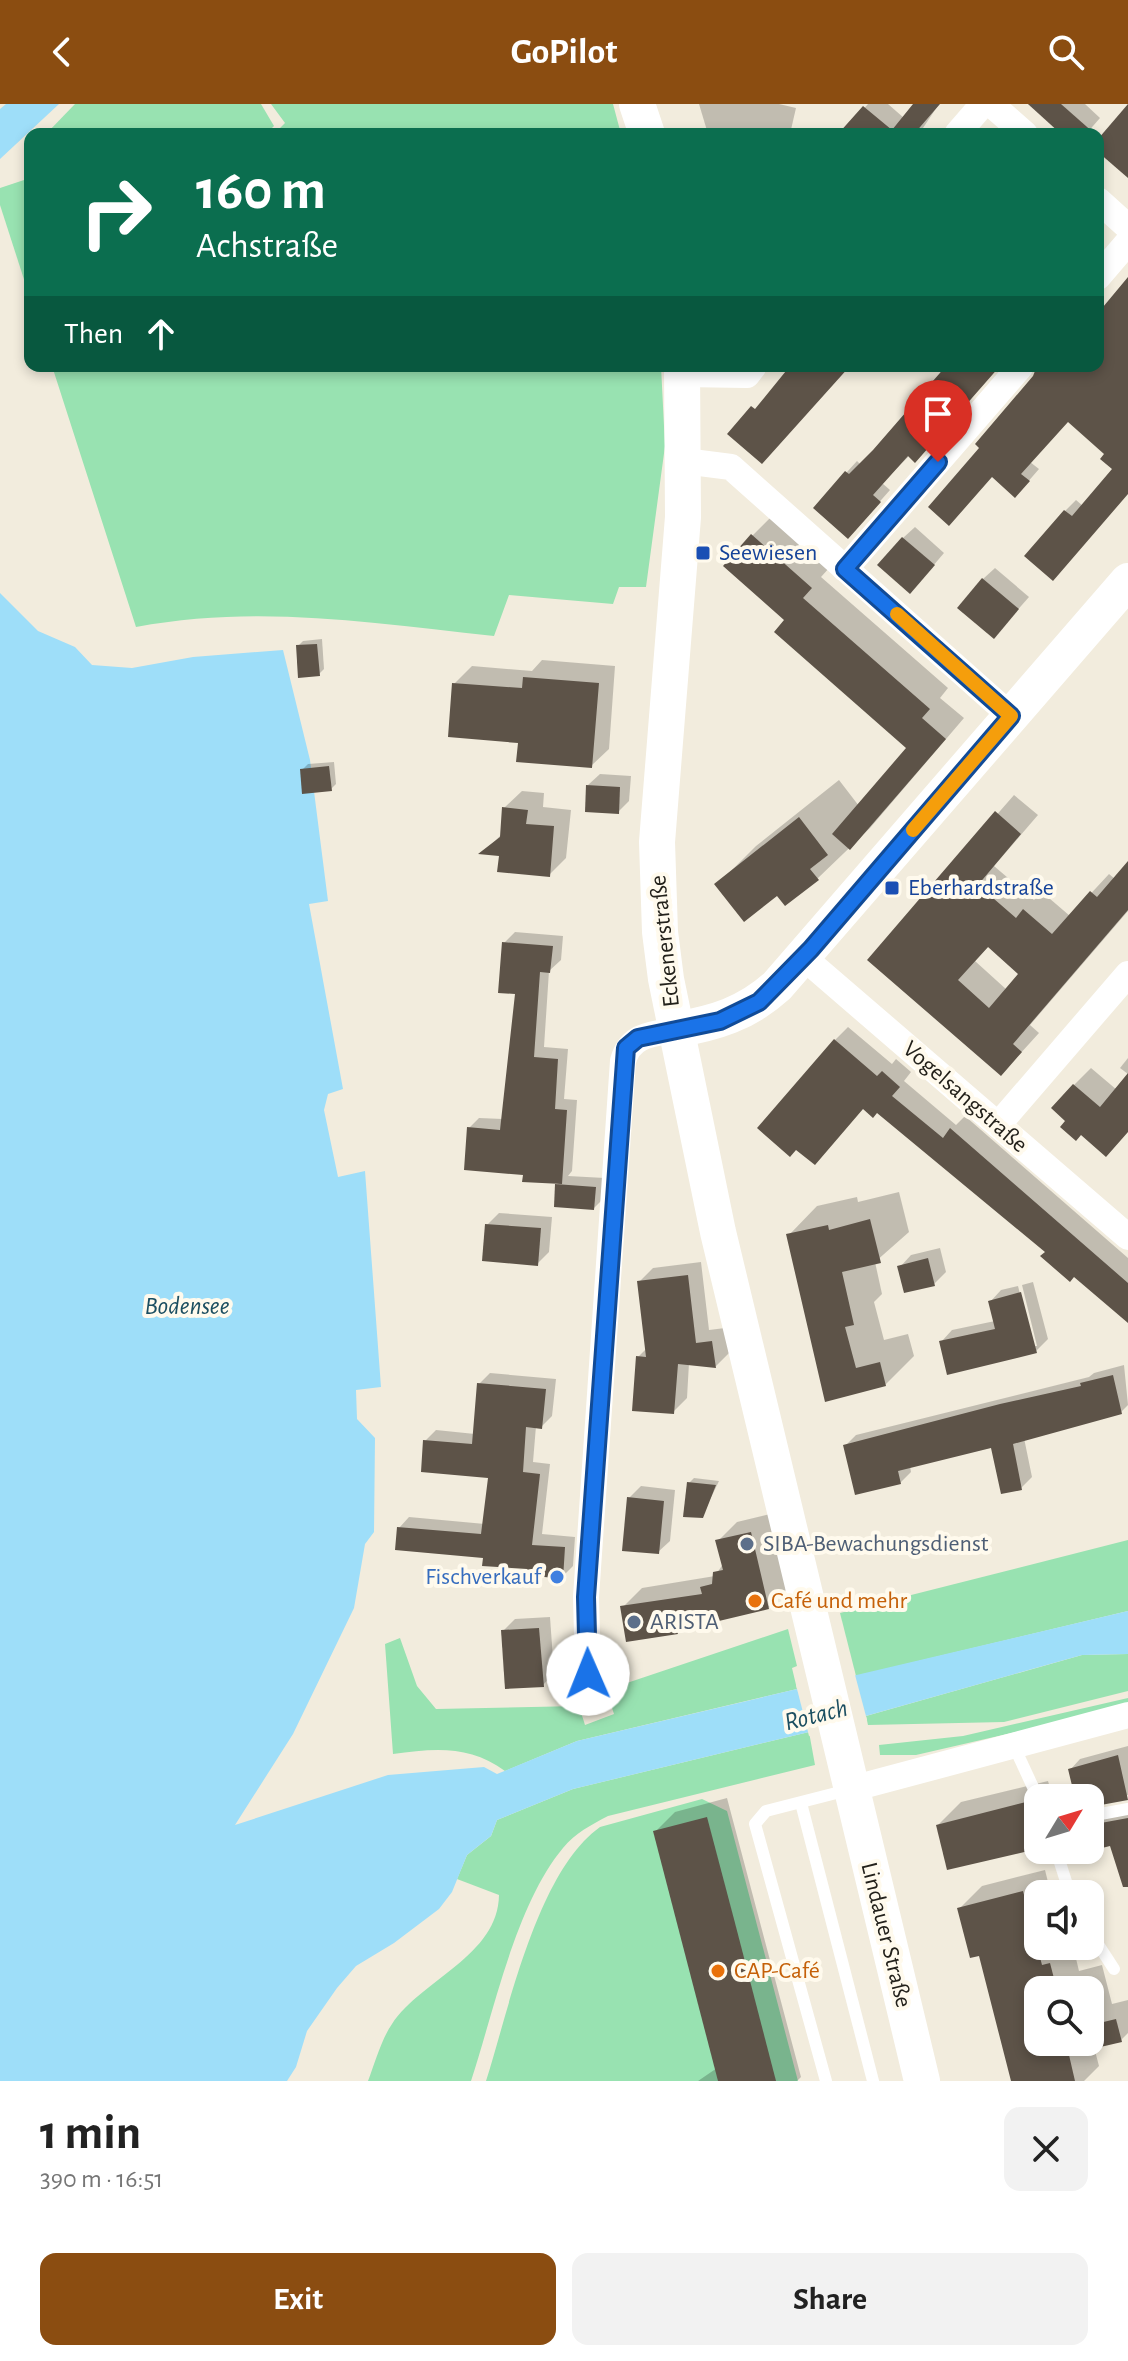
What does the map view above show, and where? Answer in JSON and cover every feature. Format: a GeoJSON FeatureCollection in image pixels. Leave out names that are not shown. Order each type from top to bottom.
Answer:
{"type":"FeatureCollection","features":[{"type":"Feature","properties":{"kind":"main road"},"geometry":{"type":"LineString","coordinates":[[637,104],[645,128]]}},
{"type":"Feature","properties":{"kind":"main road","name":"Eckenerstraße"},"geometry":{"type":"LineString","coordinates":[[682,372],[683,517],[657,842],[660,932],[675,1030],[718,1232],[820,1652]]}},
{"type":"Feature","properties":{"kind":"main road"},"geometry":{"type":"LineString","coordinates":[[675,1030],[720,1021],[741,1013],[777,986],[1128,581]]}},
{"type":"Feature","properties":{"kind":"main road","name":"Lindauer Straße"},"geometry":{"type":"LineString","coordinates":[[820,1652],[922,2081]]}},
{"type":"Feature","properties":{"kind":"street"},"geometry":{"type":"LineString","coordinates":[[962,128],[983,104]]}},
{"type":"Feature","properties":{"kind":"street"},"geometry":{"type":"LineString","coordinates":[[991,104],[1018,128]]}},
{"type":"Feature","properties":{"kind":"street"},"geometry":{"type":"LineString","coordinates":[[1104,205],[1128,227]]}},
{"type":"Feature","properties":{"kind":"street"},"geometry":{"type":"LineString","coordinates":[[1104,270],[1128,242]]}},
{"type":"Feature","properties":{"kind":"street"},"geometry":{"type":"LineString","coordinates":[[708,372],[747,375],[749,372]]}},
{"type":"Feature","properties":{"kind":"street"},"geometry":{"type":"LineString","coordinates":[[845,569],[1016,372]]}},
{"type":"Feature","properties":{"kind":"street"},"geometry":{"type":"LineString","coordinates":[[684,461],[731,467],[1011,716]]}},
{"type":"Feature","properties":{"kind":"street","name":"Vogelsangstraße"},"geometry":{"type":"LineString","coordinates":[[803,957],[1128,1237]]}},
{"type":"Feature","properties":{"kind":"street"},"geometry":{"type":"LineString","coordinates":[[998,1125],[1128,974]]}},
{"type":"Feature","properties":{"kind":"street"},"geometry":{"type":"LineString","coordinates":[[588,1674],[586,1597],[623,1061],[626,1048],[638,1038],[675,1030]]}},
{"type":"Feature","properties":{"kind":"street"},"geometry":{"type":"LineString","coordinates":[[847,1774],[1013,1744],[1128,1715]]}},
{"type":"Feature","properties":{"kind":"lane"},"geometry":{"type":"LineString","coordinates":[[1013,1744],[1032,1784]]}},
{"type":"Feature","properties":{"kind":"lane"},"geometry":{"type":"LineString","coordinates":[[826,2081],[755,1824],[766,1811],[801,1803],[847,1774]]}},
{"type":"Feature","properties":{"kind":"lane"},"geometry":{"type":"LineString","coordinates":[[801,1803],[873,2081]]}},
{"type":"Feature","properties":{"kind":"lane"},"geometry":{"type":"LineString","coordinates":[[1104,1813],[1128,1809]]}},
{"type":"Feature","properties":{"kind":"lane"},"geometry":{"type":"LineString","coordinates":[[1104,1954],[1114,1969]]}},
{"type":"Feature","properties":{"kind":"green space"},"geometry":{"type":"Polygon","coordinates":[[[75,104],[261,104],[274,126],[272,128],[52,128],[75,104]]]}},
{"type":"Feature","properties":{"kind":"green space"},"geometry":{"type":"Polygon","coordinates":[[[271,104],[613,104],[619,128],[280,128],[285,123],[271,104]]]}},
{"type":"Feature","properties":{"kind":"green space"},"geometry":{"type":"Polygon","coordinates":[[[24,180],[24,279],[0,205],[0,188],[24,180]]]}},
{"type":"Feature","properties":{"kind":"green space"},"geometry":{"type":"Polygon","coordinates":[[[54,372],[661,372],[665,446],[646,587],[619,587],[613,604],[509,595],[494,636],[359,621],[271,616],[181,620],[136,627],[54,372]]]}},
{"type":"Feature","properties":{"kind":"green space"},"geometry":{"type":"Polygon","coordinates":[[[1128,1540],[1128,1611],[856,1676],[840,1613],[1128,1540]]]}},
{"type":"Feature","properties":{"kind":"green space"},"geometry":{"type":"Polygon","coordinates":[[[788,1629],[797,1666],[792,1668],[797,1689],[577,1741],[505,1771],[479,1757],[452,1750],[393,1754],[385,1644],[400,1638],[417,1686],[436,1709],[579,1706],[585,1725],[614,1714],[606,1690],[788,1629]]]}},
{"type":"Feature","properties":{"kind":"green space"},"geometry":{"type":"Polygon","coordinates":[[[1128,1654],[1128,1691],[1004,1722],[868,1725],[866,1716],[1082,1655],[1128,1654]]]}},
{"type":"Feature","properties":{"kind":"green space"},"geometry":{"type":"Polygon","coordinates":[[[1128,1698],[1128,1706],[916,1755],[880,1755],[879,1745],[963,1736],[1128,1698]]]}},
{"type":"Feature","properties":{"kind":"green space"},"geometry":{"type":"Polygon","coordinates":[[[809,1732],[815,1765],[608,1816],[568,1843],[546,1871],[519,1928],[471,2081],[368,2081],[392,2024],[421,1993],[473,1951],[486,1935],[495,1916],[499,1895],[457,1879],[467,1855],[491,1836],[497,1820],[573,1789],[809,1732]]]}},
{"type":"Feature","properties":{"kind":"green space"},"geometry":{"type":"Polygon","coordinates":[[[702,1799],[727,1811],[798,2081],[486,2081],[542,1908],[578,1848],[600,1827],[702,1799]]]}},
{"type":"Feature","properties":{"kind":"water"},"geometry":{"type":"Polygon","coordinates":[[[6,104],[59,104],[33,128],[24,128],[24,137],[0,159],[0,109],[6,104]]]}},
{"type":"Feature","properties":{"kind":"water","name":"Bodensee"},"geometry":{"type":"Polygon","coordinates":[[[0,593],[38,631],[75,647],[92,665],[132,668],[193,657],[283,650],[310,760],[328,901],[309,904],[343,1089],[328,1094],[324,1110],[338,1177],[365,1171],[381,1387],[356,1390],[357,1419],[375,1438],[374,1532],[365,1544],[354,1608],[293,1734],[235,1825],[388,1775],[484,1767],[497,1774],[577,1741],[1128,1611],[1128,1654],[1082,1655],[809,1732],[573,1789],[497,1820],[491,1836],[467,1855],[452,1892],[439,1909],[394,1943],[356,1966],[337,1988],[307,2031],[296,2067],[287,2081],[0,2081],[0,593]]]}},
{"type":"Feature","properties":{"kind":"pier"},"geometry":{"type":"Polygon","coordinates":[[[854,1671],[867,1720],[809,1736],[796,1685],[854,1671]]]}},
{"type":"Feature","properties":{"kind":"building"},"geometry":{"type":"Polygon","coordinates":[[[913,104],[940,104],[919,128],[894,128],[913,104]]]}},
{"type":"Feature","properties":{"kind":"building"},"geometry":{"type":"Polygon","coordinates":[[[1028,104],[1061,104],[1088,128],[1054,128],[1028,104]]]}},
{"type":"Feature","properties":{"kind":"building"},"geometry":{"type":"Polygon","coordinates":[[[1128,104],[1128,178],[1104,157],[1104,132],[1128,104]]]}},
{"type":"Feature","properties":{"kind":"building"},"geometry":{"type":"Polygon","coordinates":[[[863,106],[890,128],[843,128],[863,106]]]}},
{"type":"Feature","properties":{"kind":"building"},"geometry":{"type":"Polygon","coordinates":[[[1128,277],[1128,494],[1053,581],[1024,556],[1064,510],[1072,516],[1112,469],[1100,459],[1104,454],[1068,422],[1021,474],[1030,481],[1015,498],[992,477],[949,526],[928,507],[979,448],[975,444],[1035,372],[1104,372],[1104,306],[1128,277]]]}},
{"type":"Feature","properties":{"kind":"building"},"geometry":{"type":"Polygon","coordinates":[[[785,372],[845,372],[762,464],[727,434],[751,406],[755,409],[785,372]]]}},
{"type":"Feature","properties":{"kind":"building"},"geometry":{"type":"Polygon","coordinates":[[[941,372],[995,372],[915,463],[908,456],[873,495],[881,502],[848,539],[813,508],[845,471],[849,474],[941,372]]]}},
{"type":"Feature","properties":{"kind":"building"},"geometry":{"type":"Polygon","coordinates":[[[751,534],[812,588],[803,598],[930,709],[922,718],[946,739],[850,850],[832,834],[906,748],[774,632],[784,620],[723,566],[751,534]]]}},
{"type":"Feature","properties":{"kind":"building"},"geometry":{"type":"Polygon","coordinates":[[[902,537],[935,565],[910,594],[877,565],[902,537]]]}},
{"type":"Feature","properties":{"kind":"building"},"geometry":{"type":"Polygon","coordinates":[[[982,578],[1019,609],[994,639],[957,608],[982,578]]]}},
{"type":"Feature","properties":{"kind":"building"},"geometry":{"type":"Polygon","coordinates":[[[317,644],[320,676],[298,678],[296,645],[317,644]]]}},
{"type":"Feature","properties":{"kind":"building"},"geometry":{"type":"Polygon","coordinates":[[[523,677],[599,683],[592,768],[516,762],[518,743],[448,737],[452,683],[522,688],[523,677]]]}},
{"type":"Feature","properties":{"kind":"building"},"geometry":{"type":"Polygon","coordinates":[[[329,766],[332,791],[302,794],[300,769],[329,766]]]}},
{"type":"Feature","properties":{"kind":"building"},"geometry":{"type":"Polygon","coordinates":[[[586,785],[620,787],[619,814],[585,812],[586,785]]]}},
{"type":"Feature","properties":{"kind":"building"},"geometry":{"type":"Polygon","coordinates":[[[502,807],[528,810],[526,824],[554,826],[550,877],[497,872],[499,856],[478,854],[500,837],[502,807]]]}},
{"type":"Feature","properties":{"kind":"building"},"geometry":{"type":"Polygon","coordinates":[[[995,811],[1021,834],[978,885],[1016,918],[1023,909],[1052,934],[1090,891],[1097,897],[1128,861],[1128,910],[1013,1044],[1022,1052],[1001,1076],[867,960],[995,811]],[[988,947],[958,980],[989,1008],[1018,974],[988,947]]]}},
{"type":"Feature","properties":{"kind":"building"},"geometry":{"type":"Polygon","coordinates":[[[799,817],[828,855],[810,869],[819,880],[785,906],[777,896],[744,922],[714,884],[799,817]]]}},
{"type":"Feature","properties":{"kind":"building"},"geometry":{"type":"Polygon","coordinates":[[[502,942],[553,946],[550,973],[540,972],[534,1057],[558,1059],[555,1109],[567,1110],[562,1184],[522,1182],[523,1175],[464,1170],[467,1127],[500,1130],[515,994],[498,993],[502,942]]]}},
{"type":"Feature","properties":{"kind":"building"},"geometry":{"type":"Polygon","coordinates":[[[834,1039],[877,1076],[882,1071],[900,1087],[892,1096],[943,1138],[950,1128],[1128,1283],[1128,1323],[1074,1277],[1070,1282],[1040,1256],[1045,1252],[877,1113],[873,1118],[863,1109],[815,1165],[796,1150],[790,1157],[757,1128],[834,1039]]]}},
{"type":"Feature","properties":{"kind":"building"},"geometry":{"type":"Polygon","coordinates":[[[1128,1073],[1128,1132],[1106,1157],[1081,1135],[1076,1141],[1060,1127],[1065,1121],[1051,1108],[1073,1084],[1100,1107],[1128,1073]]]}},
{"type":"Feature","properties":{"kind":"building"},"geometry":{"type":"Polygon","coordinates":[[[555,1184],[596,1187],[594,1210],[554,1207],[555,1184]]]}},
{"type":"Feature","properties":{"kind":"building"},"geometry":{"type":"Polygon","coordinates":[[[870,1219],[881,1263],[842,1272],[854,1325],[845,1327],[856,1368],[880,1362],[886,1386],[825,1402],[786,1234],[828,1225],[829,1230],[870,1219]]]}},
{"type":"Feature","properties":{"kind":"building"},"geometry":{"type":"Polygon","coordinates":[[[485,1224],[541,1228],[538,1266],[482,1261],[485,1224]]]}},
{"type":"Feature","properties":{"kind":"building"},"geometry":{"type":"Polygon","coordinates":[[[928,1258],[935,1286],[904,1293],[897,1266],[928,1258]]]}},
{"type":"Feature","properties":{"kind":"building"},"geometry":{"type":"Polygon","coordinates":[[[688,1275],[696,1343],[712,1341],[716,1368],[678,1364],[674,1414],[632,1411],[636,1356],[646,1357],[637,1281],[688,1275]]]}},
{"type":"Feature","properties":{"kind":"building"},"geometry":{"type":"Polygon","coordinates":[[[1021,1292],[1037,1353],[947,1375],[939,1341],[995,1329],[988,1301],[1021,1292]]]}},
{"type":"Feature","properties":{"kind":"building"},"geometry":{"type":"Polygon","coordinates":[[[1113,1375],[1122,1414],[1013,1444],[1022,1490],[1001,1494],[991,1448],[898,1471],[901,1484],[855,1495],[843,1445],[1081,1386],[1080,1383],[1113,1375]]]}},
{"type":"Feature","properties":{"kind":"building"},"geometry":{"type":"Polygon","coordinates":[[[477,1383],[546,1389],[542,1429],[526,1427],[523,1472],[540,1474],[532,1545],[565,1547],[563,1579],[526,1575],[527,1569],[482,1566],[483,1558],[395,1550],[397,1527],[481,1534],[488,1478],[421,1472],[423,1440],[472,1444],[477,1383]]]}},
{"type":"Feature","properties":{"kind":"building"},"geometry":{"type":"Polygon","coordinates":[[[687,1482],[716,1485],[703,1518],[683,1517],[687,1482]]]}},
{"type":"Feature","properties":{"kind":"building"},"geometry":{"type":"Polygon","coordinates":[[[627,1497],[664,1501],[659,1554],[622,1551],[627,1497]]]}},
{"type":"Feature","properties":{"kind":"building"},"geometry":{"type":"Polygon","coordinates":[[[751,1532],[769,1609],[677,1631],[678,1634],[626,1642],[620,1606],[702,1594],[700,1587],[712,1584],[713,1572],[723,1570],[715,1540],[751,1532]]]}},
{"type":"Feature","properties":{"kind":"building"},"geometry":{"type":"Polygon","coordinates":[[[539,1628],[544,1687],[505,1689],[501,1630],[539,1628]]]}},
{"type":"Feature","properties":{"kind":"building"},"geometry":{"type":"Polygon","coordinates":[[[1118,1755],[1128,1800],[1104,1804],[1104,1784],[1072,1784],[1068,1769],[1118,1755]]]}},
{"type":"Feature","properties":{"kind":"building"},"geometry":{"type":"Polygon","coordinates":[[[1024,1803],[1024,1852],[947,1870],[936,1825],[1024,1803]]]}},
{"type":"Feature","properties":{"kind":"building"},"geometry":{"type":"Polygon","coordinates":[[[707,1817],[776,2081],[718,2081],[653,1831],[707,1817]]]}},
{"type":"Feature","properties":{"kind":"building"},"geometry":{"type":"Polygon","coordinates":[[[1128,1818],[1128,1887],[1123,1887],[1110,1846],[1104,1848],[1104,1822],[1128,1818]]]}},
{"type":"Feature","properties":{"kind":"building"},"geometry":{"type":"Polygon","coordinates":[[[1023,1891],[1024,1960],[1041,1960],[1042,1965],[1050,1963],[1053,1976],[1024,1976],[1024,2056],[1069,2056],[1075,2081],[1011,2081],[979,1956],[970,1958],[957,1908],[1023,1891]]]}},
{"type":"Feature","properties":{"kind":"building"},"geometry":{"type":"Polygon","coordinates":[[[1116,2019],[1122,2042],[1104,2046],[1104,2022],[1116,2019]]]}},
{"type":"Feature","properties":{"kind":"slow traffic"},"geometry":{"type":"LineString","coordinates":[[897,614],[1011,716],[913,830]]}},
{"type":"Feature","properties":{"kind":"place","name":"Seewiesen"},"geometry":{"type":"Point","coordinates":[703,553]}},
{"type":"Feature","properties":{"kind":"place","name":"Eberhardstraße"},"geometry":{"type":"Point","coordinates":[892,888]}},
{"type":"Feature","properties":{"kind":"place","name":"SIBA-Bewachungsdienst"},"geometry":{"type":"Point","coordinates":[747,1544]}},
{"type":"Feature","properties":{"kind":"place","name":"Fischverkauf"},"geometry":{"type":"Point","coordinates":[557,1577]}},
{"type":"Feature","properties":{"kind":"place","name":"Café und mehr"},"geometry":{"type":"Point","coordinates":[755,1601]}},
{"type":"Feature","properties":{"kind":"place","name":"ARISTA"},"geometry":{"type":"Point","coordinates":[634,1622]}},
{"type":"Feature","properties":{"kind":"place","name":"CAP-Café"},"geometry":{"type":"Point","coordinates":[718,1971]}},
{"type":"Feature","properties":{"kind":"route"},"geometry":{"type":"LineString","coordinates":[[588,1674],[586,1597],[626,1048],[638,1038],[720,1021],[759,1002],[811,949],[1011,716],[845,569],[938,462]]}},
{"type":"Feature","properties":{"kind":"water label","name":"Rotach"},"geometry":{"type":"Point","coordinates":[816,1715]}}]}
